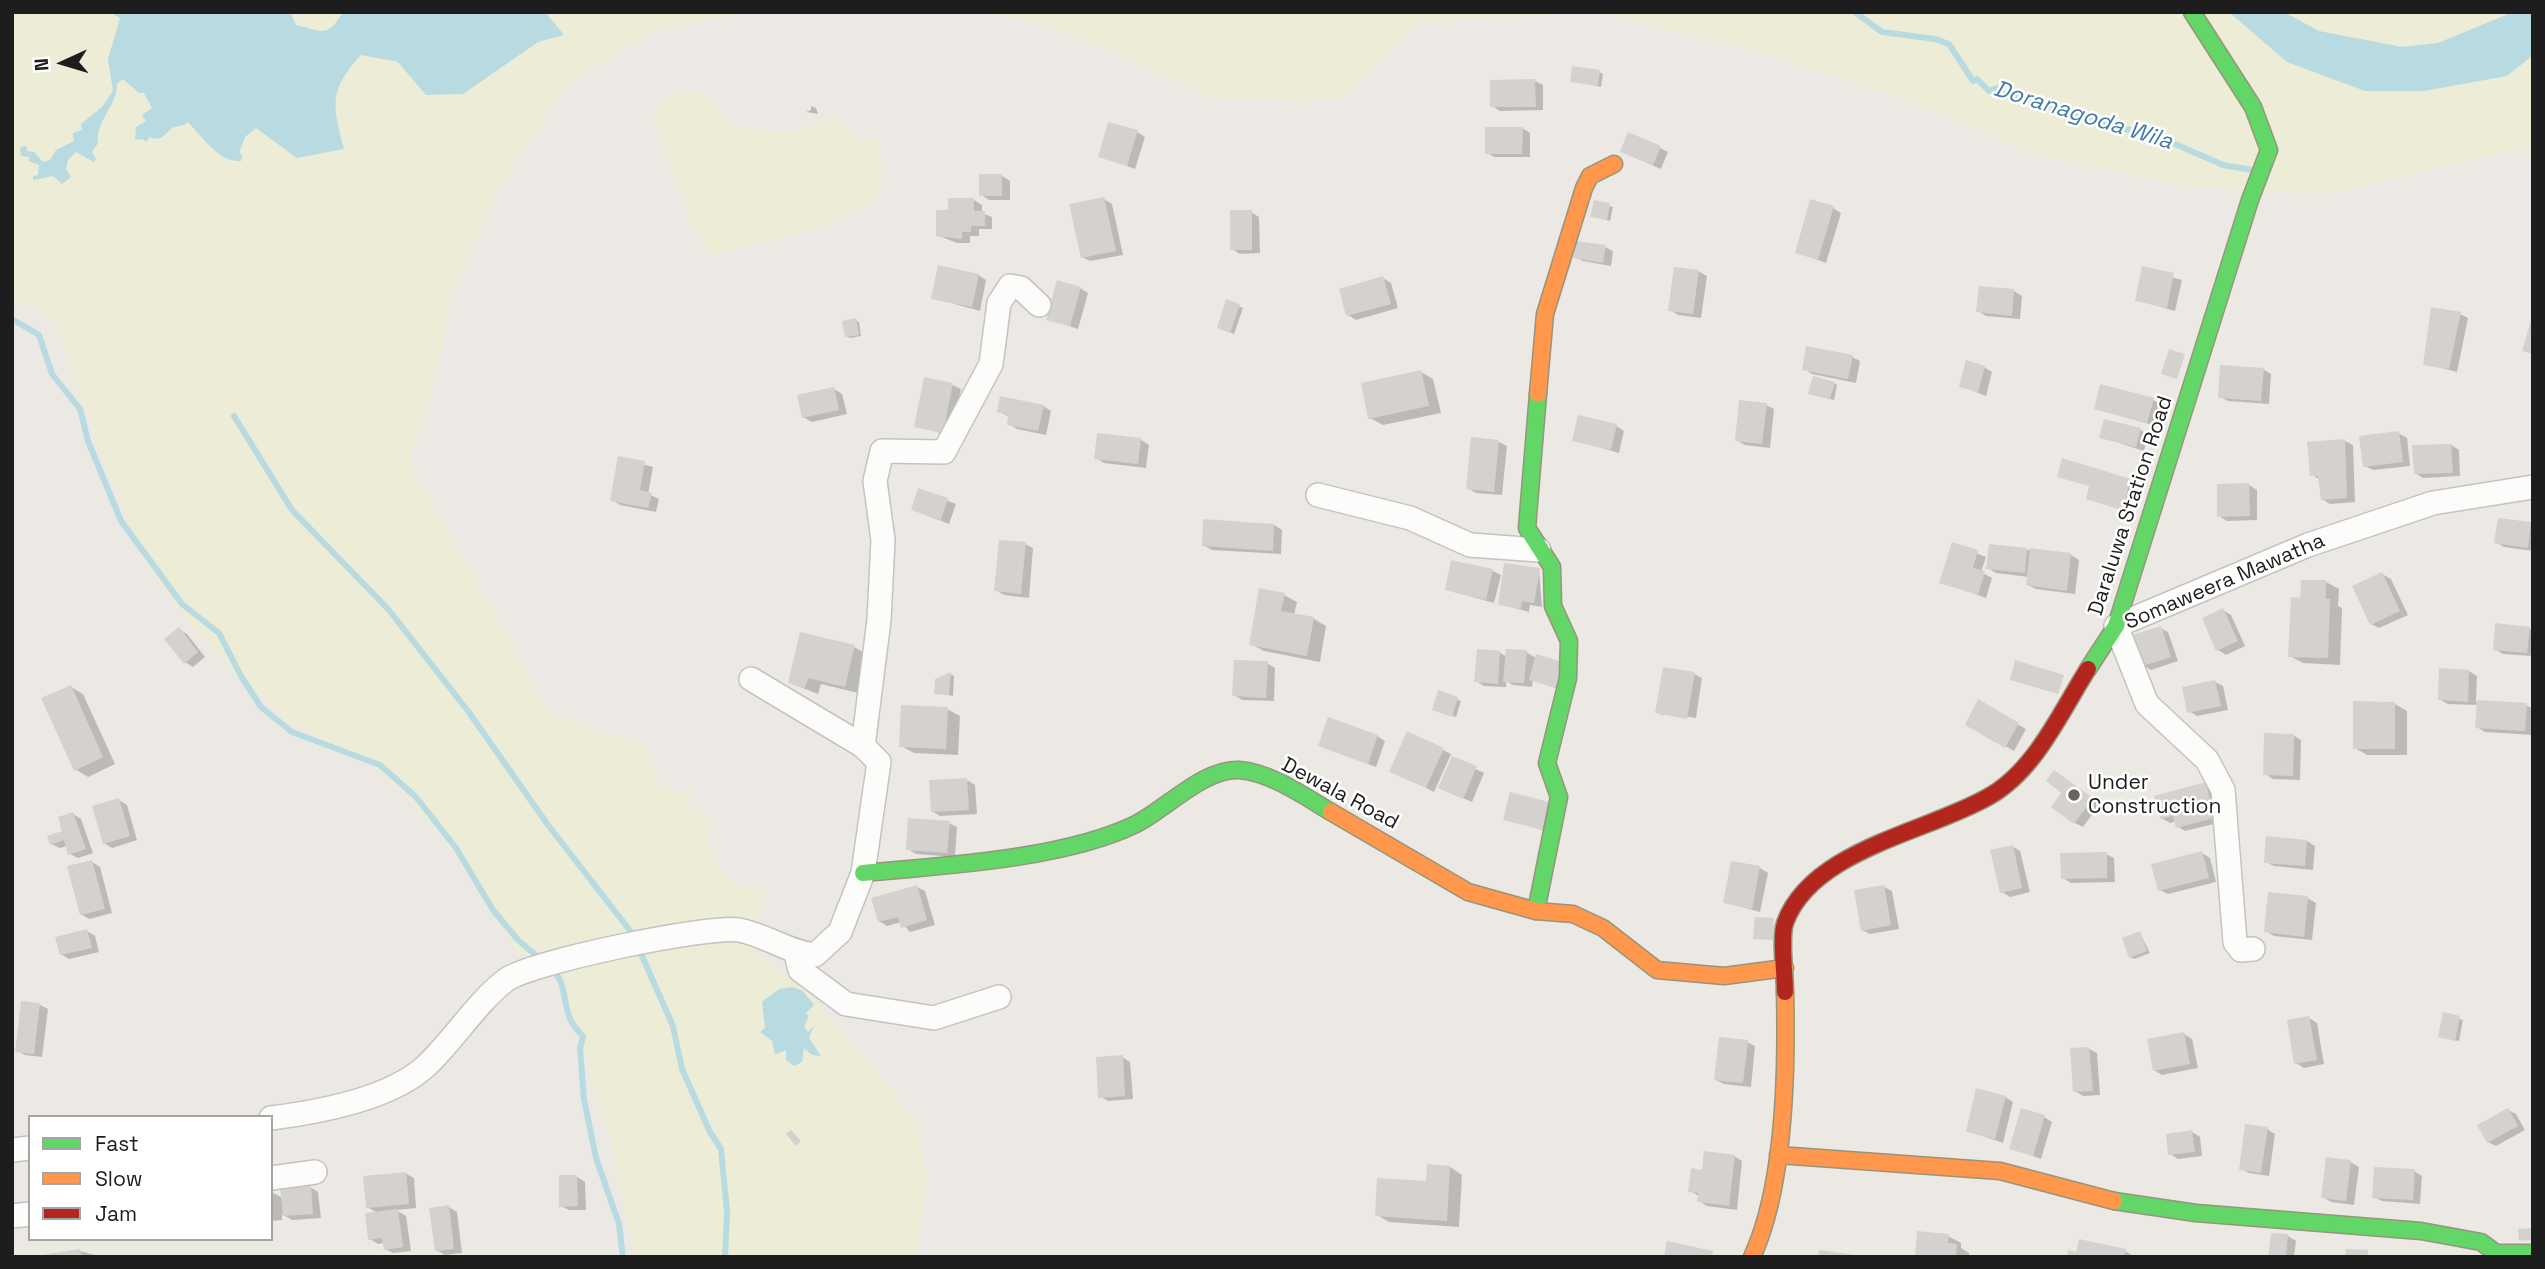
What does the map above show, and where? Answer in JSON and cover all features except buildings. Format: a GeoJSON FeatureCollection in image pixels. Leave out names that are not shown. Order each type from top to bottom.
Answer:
{"type":"FeatureCollection","features":[{"type":"Feature","properties":{"kind":"street","name":"Daraluwa Station Road"},"geometry":{"type":"LineString","coordinates":[[1752,1257],[1760,1240],[1778,1155],[1787,1065],[1784,925],[1801,893],[1848,858],[1989,797],[2025,768],[2116,626],[2250,200],[2269,150],[2253,107],[2192,12]]}},
{"type":"Feature","properties":{"kind":"street"},"geometry":{"type":"LineString","coordinates":[[1536,911],[1559,797],[1547,763],[1568,678],[1569,641],[1553,606],[1552,566],[1527,528],[1545,314],[1584,188],[1590,176],[1614,164]]}},
{"type":"Feature","properties":{"kind":"street"},"geometry":{"type":"LineString","coordinates":[[863,746],[879,620],[883,541],[875,481],[882,451],[944,452],[991,364],[999,303],[1010,286],[1021,288],[1039,305]]}},
{"type":"Feature","properties":{"kind":"street","name":"Somaweera Mawatha"},"geometry":{"type":"LineString","coordinates":[[2253,950],[2241,950],[2235,942],[2223,790],[2207,760],[2147,704],[2116,626],[2308,545],[2433,503],[2533,487]]}},
{"type":"Feature","properties":{"kind":"street"},"geometry":{"type":"LineString","coordinates":[[1318,495],[1410,518],[1470,545],[1539,550]]}},
{"type":"Feature","properties":{"kind":"street"},"geometry":{"type":"LineString","coordinates":[[273,1118],[371,1096],[404,1084],[426,1066],[507,979],[549,964],[707,931],[740,930],[796,953],[815,955],[840,932],[863,873],[879,762],[863,746],[751,680]]}},
{"type":"Feature","properties":{"kind":"street","name":"Dewala Road"},"geometry":{"type":"LineString","coordinates":[[863,873],[923,868],[1065,848],[1135,824],[1216,773],[1239,770],[1265,777],[1302,795],[1468,892],[1536,911],[1573,914],[1603,928],[1657,970],[1678,974],[1724,976],[1785,968]]}},
{"type":"Feature","properties":{"kind":"street"},"geometry":{"type":"LineString","coordinates":[[796,953],[800,970],[846,1004],[934,1018],[999,997]]}},
{"type":"Feature","properties":{"kind":"street"},"geometry":{"type":"LineString","coordinates":[[1778,1155],[2000,1171],[2115,1200],[2183,1211],[2421,1231],[2481,1242],[2496,1253],[2533,1253]]}},
{"type":"Feature","properties":{"kind":"street"},"geometry":{"type":"LineString","coordinates":[[273,1178],[315,1172]]}},
{"type":"Feature","properties":{"kind":"green space"},"geometry":{"type":"Polygon","coordinates":[[[12,12],[748,12],[656,31],[567,83],[499,187],[451,296],[440,358],[409,462],[551,714],[647,748],[656,781],[679,793],[692,791],[688,811],[700,808],[713,825],[707,839],[716,864],[736,885],[769,891],[755,923],[753,953],[804,986],[915,1119],[928,1176],[916,1257],[635,1257],[610,1141],[564,988],[541,956],[518,954],[450,848],[411,802],[368,761],[288,723],[203,641],[148,568],[105,467],[54,319],[12,297],[12,12]]]}},
{"type":"Feature","properties":{"kind":"green space"},"geometry":{"type":"Polygon","coordinates":[[[985,12],[1590,12],[1418,23],[1342,98],[1302,101],[1218,99],[1057,28],[985,12]]]}},
{"type":"Feature","properties":{"kind":"green space"},"geometry":{"type":"Polygon","coordinates":[[[1597,12],[2533,12],[2533,146],[2338,192],[2300,193],[2184,186],[2039,155],[1895,96],[1738,46],[1597,12]]]}},
{"type":"Feature","properties":{"kind":"green space"},"geometry":{"type":"Polygon","coordinates":[[[686,91],[704,93],[734,127],[795,133],[837,114],[854,139],[879,138],[882,181],[870,205],[822,228],[711,256],[693,228],[653,112],[662,98],[686,91]]]}},
{"type":"Feature","properties":{"kind":"water"},"geometry":{"type":"Polygon","coordinates":[[[110,12],[290,12],[296,25],[323,31],[333,26],[343,12],[545,12],[564,35],[538,42],[463,94],[426,95],[398,62],[361,55],[343,78],[336,98],[337,120],[344,149],[297,158],[256,128],[245,137],[239,153],[242,154],[241,161],[218,153],[188,122],[171,129],[160,138],[150,137],[146,142],[143,139],[135,140],[136,127],[146,121],[142,115],[152,108],[144,93],[139,93],[123,79],[117,84],[114,99],[100,128],[98,143],[92,152],[96,159],[94,162],[76,152],[68,160],[66,169],[71,177],[62,184],[53,176],[33,180],[33,176],[38,175],[39,165],[29,161],[29,157],[21,156],[20,147],[26,146],[27,151],[34,152],[43,162],[50,160],[56,150],[74,141],[73,133],[82,130],[81,124],[102,107],[113,91],[108,59],[120,18],[110,12]]]}},
{"type":"Feature","properties":{"kind":"water"},"geometry":{"type":"Polygon","coordinates":[[[2229,12],[2284,12],[2319,31],[2402,47],[2438,43],[2513,12],[2533,12],[2533,55],[2507,76],[2424,91],[2365,91],[2287,62],[2229,12]]]}},
{"type":"Feature","properties":{"kind":"water"},"geometry":{"type":"Polygon","coordinates":[[[793,987],[803,991],[814,1005],[806,1013],[809,1016],[804,1026],[808,1032],[814,1026],[809,1038],[821,1056],[812,1055],[804,1048],[802,1062],[794,1066],[786,1060],[786,1050],[775,1055],[772,1041],[760,1032],[765,1028],[762,1002],[779,989],[793,987]]]}},
{"type":"Feature","properties":{"kind":"waterway","name":"Doranagoda Wila"},"geometry":{"type":"LineString","coordinates":[[1855,12],[1882,32],[1935,39],[1949,44],[1973,81],[1977,79],[1989,91],[1997,88],[2001,93],[2119,128],[2150,133],[2223,165],[2252,170]]}},
{"type":"Feature","properties":{"kind":"waterway"},"geometry":{"type":"LineString","coordinates":[[12,319],[39,335],[52,374],[80,409],[88,441],[121,521],[182,604],[219,633],[261,707],[292,732],[380,765],[416,797],[456,848],[493,910],[518,940],[543,961]]}},
{"type":"Feature","properties":{"kind":"waterway"},"geometry":{"type":"LineString","coordinates":[[234,416],[292,510],[388,609],[468,711],[548,825],[635,937]]}},
{"type":"Feature","properties":{"kind":"waterway"},"geometry":{"type":"LineString","coordinates":[[638,947],[673,1026],[682,1069],[710,1132],[721,1149],[727,1212],[725,1257]]}},
{"type":"Feature","properties":{"kind":"waterway"},"geometry":{"type":"LineString","coordinates":[[551,968],[561,983],[570,1018],[583,1036],[580,1048],[584,1099],[596,1158],[619,1224],[623,1257]]}},
{"type":"Feature","properties":{"kind":"traffic: fast"},"geometry":{"type":"LineString","coordinates":[[2088,669],[2116,626],[2250,200],[2269,150],[2253,107],[2192,12]]}},
{"type":"Feature","properties":{"kind":"traffic: fast"},"geometry":{"type":"LineString","coordinates":[[1536,911],[1559,797],[1547,763],[1568,678],[1569,641],[1553,606],[1552,567],[1527,528],[1538,394]]}},
{"type":"Feature","properties":{"kind":"traffic: fast"},"geometry":{"type":"LineString","coordinates":[[863,873],[1002,859],[1107,836],[1136,824],[1199,782],[1226,771],[1239,770],[1263,775],[1331,812]]}},
{"type":"Feature","properties":{"kind":"traffic: fast"},"geometry":{"type":"LineString","coordinates":[[2114,1201],[2196,1213],[2421,1231],[2481,1242],[2496,1253],[2533,1253]]}},
{"type":"Feature","properties":{"kind":"traffic: slow"},"geometry":{"type":"LineString","coordinates":[[1538,394],[1545,314],[1584,188],[1590,176],[1614,164]]}},
{"type":"Feature","properties":{"kind":"traffic: slow"},"geometry":{"type":"LineString","coordinates":[[1331,812],[1468,892],[1536,911],[1573,914],[1603,928],[1657,970],[1724,976],[1785,968]]}},
{"type":"Feature","properties":{"kind":"traffic: slow"},"geometry":{"type":"LineString","coordinates":[[1752,1257],[1771,1197],[1782,1127],[1785,992]]}},
{"type":"Feature","properties":{"kind":"traffic: slow"},"geometry":{"type":"LineString","coordinates":[[1778,1155],[2000,1171],[2114,1201]]}},
{"type":"Feature","properties":{"kind":"traffic: jam"},"geometry":{"type":"LineString","coordinates":[[1785,992],[1785,923],[1799,898],[1819,877],[1845,860],[1963,809],[2005,786],[2033,757],[2088,669]]}},
{"type":"Feature","properties":{"kind":"place","name":"Under Construction"},"geometry":{"type":"Point","coordinates":[2074,795]}}]}
